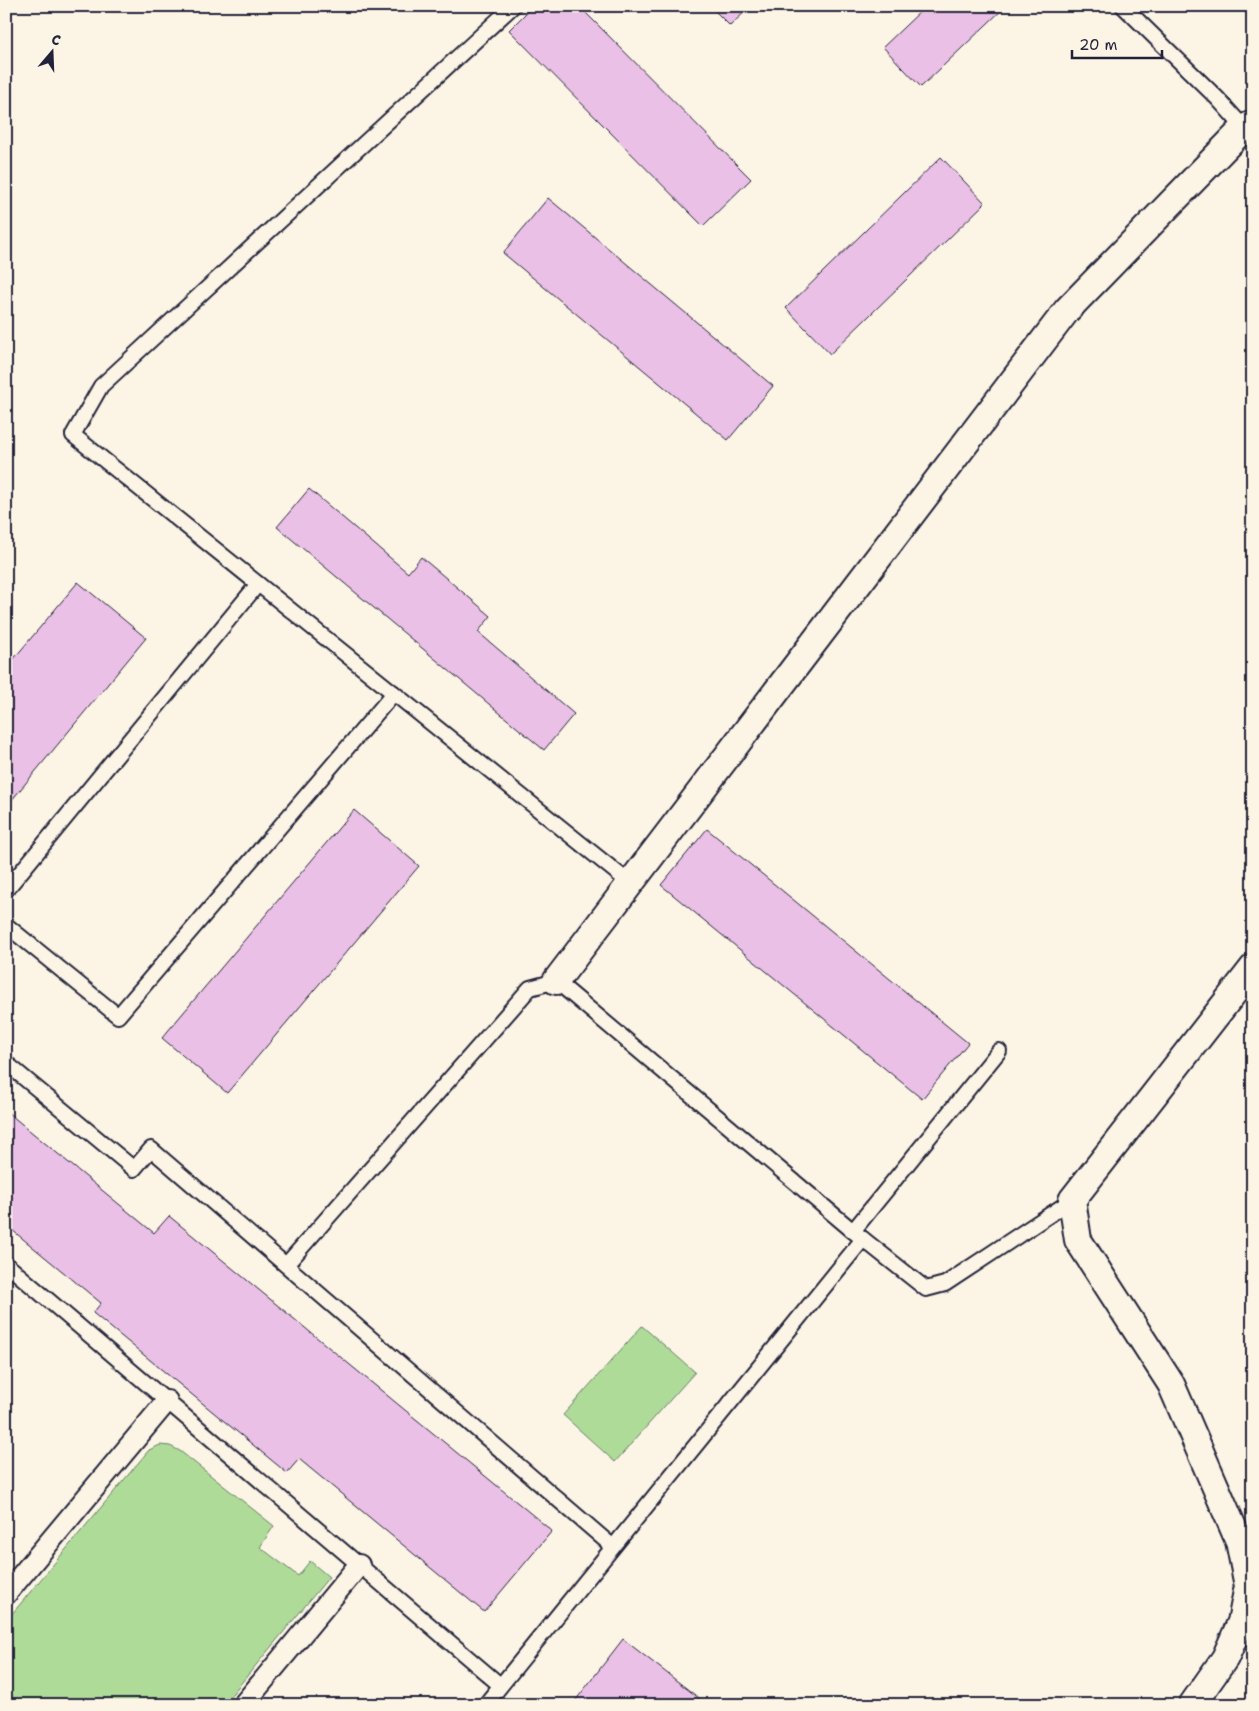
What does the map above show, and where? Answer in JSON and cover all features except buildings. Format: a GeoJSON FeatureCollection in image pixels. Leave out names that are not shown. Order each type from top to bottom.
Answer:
{"type":"FeatureCollection","features":[{"type":"Feature","properties":{"kind":"street"},"geometry":{"type":"LineString","coordinates":[[556,980],[1067,310],[1248,126]]}},
{"type":"Feature","properties":{"kind":"street"},"geometry":{"type":"LineString","coordinates":[[1192,1705],[1226,1658],[1241,1622],[1248,1586],[1239,1541],[1171,1384],[1078,1240],[1072,1200],[1253,968]]}},
{"type":"Feature","properties":{"kind":"street"},"geometry":{"type":"LineString","coordinates":[[6,1594],[167,1401]]}},
{"type":"Feature","properties":{"kind":"street"},"geometry":{"type":"LineString","coordinates":[[243,1705],[359,1564]]}},
{"type":"Feature","properties":{"kind":"lane"},"geometry":{"type":"LineString","coordinates":[[514,6],[101,386],[73,435],[631,884]]}},
{"type":"Feature","properties":{"kind":"lane"},"geometry":{"type":"LineString","coordinates":[[1123,6],[1248,126]]}},
{"type":"Feature","properties":{"kind":"lane"},"geometry":{"type":"LineString","coordinates":[[6,890],[258,584]]}},
{"type":"Feature","properties":{"kind":"lane"},"geometry":{"type":"LineString","coordinates":[[6,925],[118,1016],[394,693]]}},
{"type":"Feature","properties":{"kind":"lane"},"geometry":{"type":"LineString","coordinates":[[286,1265],[530,988],[556,980],[858,1235],[926,1288],[945,1284],[1072,1200]]}},
{"type":"Feature","properties":{"kind":"lane"},"geometry":{"type":"LineString","coordinates":[[485,1705],[858,1235],[999,1051]]}},
{"type":"Feature","properties":{"kind":"lane"},"geometry":{"type":"LineString","coordinates":[[6,1062],[134,1169],[151,1149],[612,1546]]}},
{"type":"Feature","properties":{"kind":"lane"},"geometry":{"type":"LineString","coordinates":[[6,1264],[500,1685]]}},
{"type":"Feature","properties":{"kind":"green space"},"geometry":{"type":"Polygon","coordinates":[[[642,1326],[695,1372],[615,1462],[563,1415],[642,1326]]]}},
{"type":"Feature","properties":{"kind":"green space"},"geometry":{"type":"Polygon","coordinates":[[[160,1445],[170,1446],[180,1451],[274,1526],[260,1547],[298,1576],[310,1561],[329,1577],[223,1705],[6,1705],[6,1621],[149,1450],[160,1445]]]}}]}
